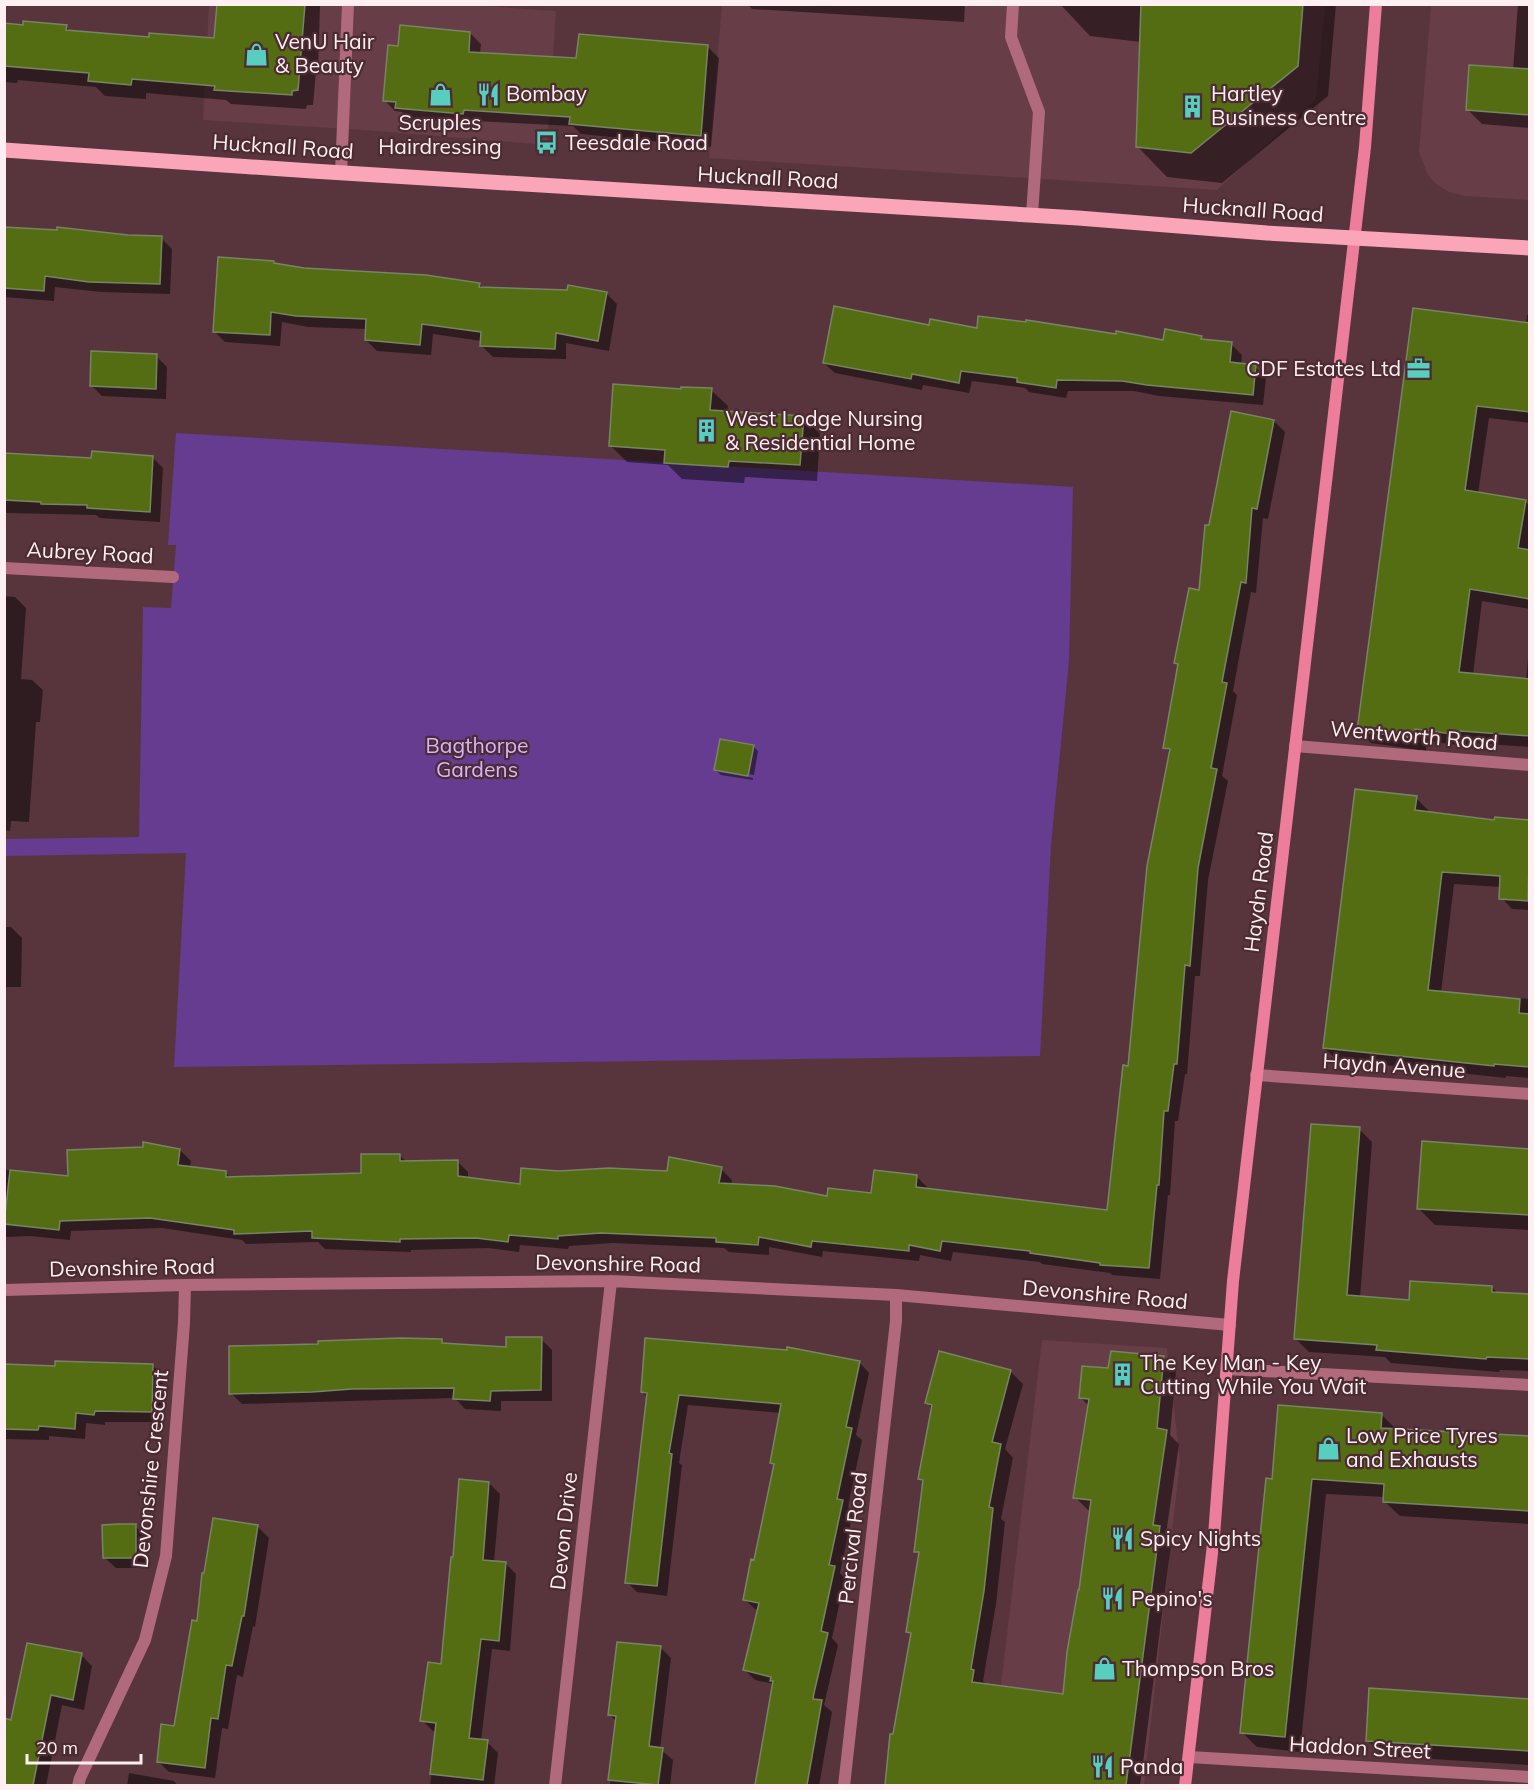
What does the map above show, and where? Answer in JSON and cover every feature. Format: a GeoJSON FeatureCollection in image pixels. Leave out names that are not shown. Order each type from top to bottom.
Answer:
{"type":"FeatureCollection","features":[{"type":"Feature","properties":{"kind":"main road","name":"Hucknall Road"},"geometry":{"type":"LineString","coordinates":[[4,150],[1530,248]]}},
{"type":"Feature","properties":{"kind":"street"},"geometry":{"type":"LineString","coordinates":[[341,172],[348,4]]}},
{"type":"Feature","properties":{"kind":"street"},"geometry":{"type":"LineString","coordinates":[[1013,4],[1011,37],[1039,112],[1032,215]]}},
{"type":"Feature","properties":{"kind":"street","name":"Haydn Road"},"geometry":{"type":"LineString","coordinates":[[1185,1785],[1214,1536],[1233,1281],[1365,147],[1376,4]]}},
{"type":"Feature","properties":{"kind":"street","name":"Aubrey Road"},"geometry":{"type":"LineString","coordinates":[[4,568],[173,577]]}},
{"type":"Feature","properties":{"kind":"street","name":"Wentworth Road"},"geometry":{"type":"LineString","coordinates":[[1295,746],[1530,765]]}},
{"type":"Feature","properties":{"kind":"street","name":"Haydn Avenue"},"geometry":{"type":"LineString","coordinates":[[1256,1076],[1530,1094]]}},
{"type":"Feature","properties":{"kind":"street","name":"Devonshire Road"},"geometry":{"type":"LineString","coordinates":[[4,1290],[185,1285],[611,1281],[896,1295],[1230,1326]]}},
{"type":"Feature","properties":{"kind":"street","name":"Devon Drive"},"geometry":{"type":"LineString","coordinates":[[555,1785],[611,1281]]}},
{"type":"Feature","properties":{"kind":"street","name":"Devonshire Crescent"},"geometry":{"type":"LineString","coordinates":[[78,1785],[146,1641],[166,1556],[185,1285]]}},
{"type":"Feature","properties":{"kind":"street","name":"Percival Road"},"geometry":{"type":"LineString","coordinates":[[844,1785],[893,1344],[896,1295]]}},
{"type":"Feature","properties":{"kind":"street"},"geometry":{"type":"LineString","coordinates":[[1227,1369],[1530,1385]]}},
{"type":"Feature","properties":{"kind":"street","name":"Haddon Street"},"geometry":{"type":"LineString","coordinates":[[1189,1757],[1530,1777]]}},
{"type":"Feature","properties":{"kind":"shaded area"},"geometry":{"type":"Polygon","coordinates":[[[453,4],[556,11],[547,145],[203,120],[209,5],[453,4]]]}},
{"type":"Feature","properties":{"kind":"shaded area"},"geometry":{"type":"Polygon","coordinates":[[[722,5],[1325,5],[1316,99],[1217,190],[709,158],[722,5]]]}},
{"type":"Feature","properties":{"kind":"shaded area"},"geometry":{"type":"Polygon","coordinates":[[[1431,5],[1529,5],[1529,200],[1465,196],[1449,192],[1436,184],[1428,175],[1419,152],[1431,5]]]}},
{"type":"Feature","properties":{"kind":"shaded area"},"geometry":{"type":"Polygon","coordinates":[[[1042,1340],[1167,1348],[1180,1461],[1144,1785],[989,1786],[1042,1340]]]}},
{"type":"Feature","properties":{"kind":"green space","name":"Bagthorpe Gardens"},"geometry":{"type":"Polygon","coordinates":[[[176,433],[1073,487],[1069,661],[1051,845],[1040,1056],[174,1067],[186,853],[5,856],[4,839],[139,837],[143,607],[171,608],[176,545],[168,545],[176,433]]]}},
{"type":"Feature","properties":{"kind":"building"},"geometry":{"type":"Polygon","coordinates":[[[217,4],[305,4],[298,90],[292,91],[292,95],[214,90],[215,86],[132,79],[131,85],[88,81],[89,73],[4,66],[4,23],[23,25],[23,21],[67,25],[66,30],[149,37],[149,33],[214,38],[217,4]]]}},
{"type":"Feature","properties":{"kind":"building","name":"Hartley Business Centre"},"geometry":{"type":"Polygon","coordinates":[[[1141,4],[1303,4],[1298,66],[1191,153],[1136,147],[1141,4]]]}},
{"type":"Feature","properties":{"kind":"building"},"geometry":{"type":"Polygon","coordinates":[[[400,25],[470,32],[469,52],[576,58],[579,34],[708,45],[701,136],[569,124],[570,117],[464,110],[463,114],[395,108],[396,102],[383,101],[388,45],[398,46],[400,25]]]}},
{"type":"Feature","properties":{"kind":"building"},"geometry":{"type":"Polygon","coordinates":[[[1469,65],[1530,69],[1530,115],[1466,110],[1469,65]]]}},
{"type":"Feature","properties":{"kind":"building"},"geometry":{"type":"Polygon","coordinates":[[[4,227],[57,230],[57,227],[128,235],[162,236],[160,284],[89,282],[45,276],[44,291],[4,288],[4,227]]]}},
{"type":"Feature","properties":{"kind":"building"},"geometry":{"type":"Polygon","coordinates":[[[218,257],[274,261],[274,263],[304,268],[426,275],[480,283],[479,287],[567,290],[568,285],[607,292],[598,341],[556,333],[555,349],[480,346],[481,332],[422,324],[420,345],[365,340],[366,319],[296,316],[271,312],[270,335],[213,332],[218,257]]]}},
{"type":"Feature","properties":{"kind":"building"},"geometry":{"type":"Polygon","coordinates":[[[834,306],[929,325],[930,319],[977,328],[978,316],[1026,322],[1026,320],[1116,334],[1116,331],[1163,340],[1165,329],[1202,336],[1201,339],[1232,342],[1230,362],[1256,365],[1253,395],[1122,381],[1057,380],[1056,388],[1017,382],[1017,378],[961,371],[959,383],[912,374],[911,379],[823,363],[834,306]]]}},
{"type":"Feature","properties":{"kind":"building"},"geometry":{"type":"Polygon","coordinates":[[[1413,308],[1530,323],[1530,412],[1477,406],[1465,490],[1526,500],[1518,548],[1530,550],[1530,599],[1470,589],[1459,672],[1530,679],[1530,736],[1460,731],[1459,735],[1415,729],[1413,738],[1357,731],[1413,308]]]}},
{"type":"Feature","properties":{"kind":"building"},"geometry":{"type":"Polygon","coordinates":[[[91,351],[157,354],[156,389],[90,386],[91,351]]]}},
{"type":"Feature","properties":{"kind":"building","name":"West Lodge Nursing & Residential Home"},"geometry":{"type":"Polygon","coordinates":[[[613,384],[681,389],[681,387],[712,388],[710,410],[804,416],[800,465],[729,461],[728,467],[664,463],[665,450],[609,446],[613,384]]]}},
{"type":"Feature","properties":{"kind":"building"},"geometry":{"type":"Polygon","coordinates":[[[1231,411],[1274,420],[1257,509],[1252,508],[1246,583],[1241,582],[1222,682],[1227,683],[1211,768],[1217,769],[1198,868],[1190,966],[1185,965],[1177,1064],[1174,1064],[1168,1111],[1164,1111],[1159,1185],[1157,1185],[1149,1268],[1100,1265],[1100,1263],[1030,1253],[1030,1251],[942,1241],[940,1251],[909,1245],[909,1251],[812,1241],[811,1247],[759,1237],[758,1245],[716,1242],[716,1238],[601,1233],[558,1236],[558,1239],[509,1235],[508,1242],[476,1238],[400,1239],[400,1242],[312,1238],[312,1231],[234,1234],[234,1230],[150,1218],[60,1221],[59,1230],[4,1224],[10,1170],[68,1176],[67,1150],[143,1147],[143,1142],[180,1149],[178,1165],[226,1171],[226,1177],[361,1173],[361,1154],[400,1154],[400,1161],[458,1160],[458,1176],[520,1184],[521,1168],[559,1171],[609,1168],[667,1171],[669,1157],[722,1167],[719,1183],[775,1186],[827,1196],[828,1188],[871,1193],[874,1170],[917,1175],[916,1187],[1107,1210],[1123,1065],[1128,1066],[1147,866],[1170,749],[1163,748],[1178,664],[1174,663],[1189,588],[1199,590],[1205,525],[1209,525],[1231,411]]]}},
{"type":"Feature","properties":{"kind":"building"},"geometry":{"type":"Polygon","coordinates":[[[92,451],[153,456],[150,512],[87,508],[87,505],[4,500],[4,453],[91,458],[92,451]]]}},
{"type":"Feature","properties":{"kind":"building"},"geometry":{"type":"Polygon","coordinates":[[[720,739],[754,745],[748,776],[714,770],[720,739]]]}},
{"type":"Feature","properties":{"kind":"building"},"geometry":{"type":"Polygon","coordinates":[[[1355,789],[1417,796],[1415,810],[1494,820],[1495,817],[1530,820],[1528,901],[1499,899],[1500,876],[1442,872],[1428,990],[1520,999],[1519,1013],[1530,1014],[1530,1067],[1494,1064],[1494,1066],[1323,1048],[1355,789]]]}},
{"type":"Feature","properties":{"kind":"building"},"geometry":{"type":"Polygon","coordinates":[[[1311,1124],[1360,1127],[1347,1295],[1409,1300],[1410,1281],[1492,1286],[1492,1292],[1530,1294],[1530,1359],[1487,1357],[1486,1359],[1376,1350],[1377,1345],[1294,1339],[1311,1124]]]}},
{"type":"Feature","properties":{"kind":"building"},"geometry":{"type":"Polygon","coordinates":[[[1422,1141],[1530,1149],[1530,1215],[1417,1209],[1422,1141]]]}},
{"type":"Feature","properties":{"kind":"building"},"geometry":{"type":"Polygon","coordinates":[[[506,1337],[542,1337],[541,1390],[491,1391],[490,1401],[453,1399],[454,1388],[229,1394],[229,1346],[318,1344],[318,1341],[400,1338],[442,1339],[442,1343],[506,1347],[506,1337]]]}},
{"type":"Feature","properties":{"kind":"building"},"geometry":{"type":"Polygon","coordinates":[[[645,1338],[787,1350],[787,1347],[860,1361],[846,1427],[852,1428],[837,1499],[843,1500],[829,1565],[835,1566],[821,1631],[828,1633],[813,1699],[822,1700],[807,1785],[755,1785],[773,1681],[770,1681],[771,1677],[743,1670],[759,1603],[743,1600],[751,1559],[754,1560],[774,1464],[770,1463],[781,1404],[679,1395],[669,1453],[672,1454],[657,1586],[625,1583],[647,1393],[641,1392],[645,1338]]]}},
{"type":"Feature","properties":{"kind":"building"},"geometry":{"type":"Polygon","coordinates":[[[939,1351],[1011,1370],[992,1442],[1001,1444],[989,1507],[993,1508],[984,1591],[971,1669],[974,1670],[972,1682],[1063,1694],[1067,1652],[1079,1590],[1091,1500],[1073,1498],[1089,1399],[1079,1398],[1082,1366],[1108,1368],[1111,1351],[1164,1356],[1157,1428],[1167,1430],[1153,1525],[1160,1526],[1126,1785],[885,1785],[890,1734],[893,1734],[911,1633],[906,1632],[919,1552],[914,1552],[923,1480],[918,1479],[932,1405],[925,1403],[939,1351]]]}},
{"type":"Feature","properties":{"kind":"building"},"geometry":{"type":"Polygon","coordinates":[[[55,1361],[153,1364],[152,1412],[95,1411],[94,1415],[76,1413],[75,1429],[39,1426],[38,1430],[4,1429],[4,1364],[55,1366],[55,1361]]]}},
{"type":"Feature","properties":{"kind":"building"},"geometry":{"type":"Polygon","coordinates":[[[1278,1405],[1382,1413],[1381,1428],[1530,1436],[1530,1511],[1383,1502],[1384,1484],[1312,1479],[1285,1737],[1240,1733],[1266,1478],[1272,1479],[1278,1405]]]}},
{"type":"Feature","properties":{"kind":"building"},"geometry":{"type":"Polygon","coordinates":[[[459,1479],[489,1482],[483,1560],[506,1562],[499,1641],[481,1639],[469,1738],[488,1740],[483,1780],[430,1774],[436,1723],[420,1721],[428,1662],[441,1664],[459,1479]]]}},
{"type":"Feature","properties":{"kind":"building"},"geometry":{"type":"Polygon","coordinates":[[[213,1518],[258,1525],[244,1616],[242,1616],[232,1666],[226,1665],[218,1719],[211,1718],[205,1768],[157,1762],[161,1724],[174,1726],[192,1620],[197,1621],[202,1573],[204,1573],[213,1518]]]}},
{"type":"Feature","properties":{"kind":"building"},"geometry":{"type":"Polygon","coordinates":[[[136,1524],[136,1558],[103,1558],[102,1525],[136,1524]]]}},
{"type":"Feature","properties":{"kind":"building"},"geometry":{"type":"Polygon","coordinates":[[[617,1642],[661,1646],[649,1746],[663,1748],[658,1785],[608,1780],[616,1716],[608,1715],[617,1642]]]}},
{"type":"Feature","properties":{"kind":"building"},"geometry":{"type":"Polygon","coordinates":[[[27,1643],[82,1653],[73,1700],[51,1695],[33,1785],[4,1785],[4,1718],[11,1720],[27,1643]]]}},
{"type":"Feature","properties":{"kind":"building"},"geometry":{"type":"Polygon","coordinates":[[[1369,1688],[1530,1699],[1530,1751],[1366,1741],[1369,1688]]]}},
{"type":"Feature","properties":{"kind":"place","name":"VenU Hair & Beauty"},"geometry":{"type":"Point","coordinates":[257,54]}},
{"type":"Feature","properties":{"kind":"place","name":"Bombay"},"geometry":{"type":"Point","coordinates":[488,94]}},
{"type":"Feature","properties":{"kind":"place","name":"Scruples Hairdressing"},"geometry":{"type":"Point","coordinates":[440,95]}},
{"type":"Feature","properties":{"kind":"place","name":"Hartley Business Centre"},"geometry":{"type":"Point","coordinates":[1193,106]}},
{"type":"Feature","properties":{"kind":"place","name":"Teesdale Road"},"geometry":{"type":"Point","coordinates":[547,143]}},
{"type":"Feature","properties":{"kind":"place","name":"CDF Estates Ltd"},"geometry":{"type":"Point","coordinates":[1419,369]}},
{"type":"Feature","properties":{"kind":"place","name":"West Lodge Nursing & Residential Home"},"geometry":{"type":"Point","coordinates":[707,431]}},
{"type":"Feature","properties":{"kind":"place","name":"The Key Man - Key Cutting While You Wait"},"geometry":{"type":"Point","coordinates":[1122,1375]}},
{"type":"Feature","properties":{"kind":"place","name":"Low Price Tyres and Exhausts"},"geometry":{"type":"Point","coordinates":[1328,1448]}},
{"type":"Feature","properties":{"kind":"place","name":"Spicy Nights"},"geometry":{"type":"Point","coordinates":[1122,1539]}},
{"type":"Feature","properties":{"kind":"place","name":"Pepino's"},"geometry":{"type":"Point","coordinates":[1113,1599]}},
{"type":"Feature","properties":{"kind":"place","name":"Thompson Bros"},"geometry":{"type":"Point","coordinates":[1104,1669]}},
{"type":"Feature","properties":{"kind":"place","name":"Panda"},"geometry":{"type":"Point","coordinates":[1102,1767]}}]}
